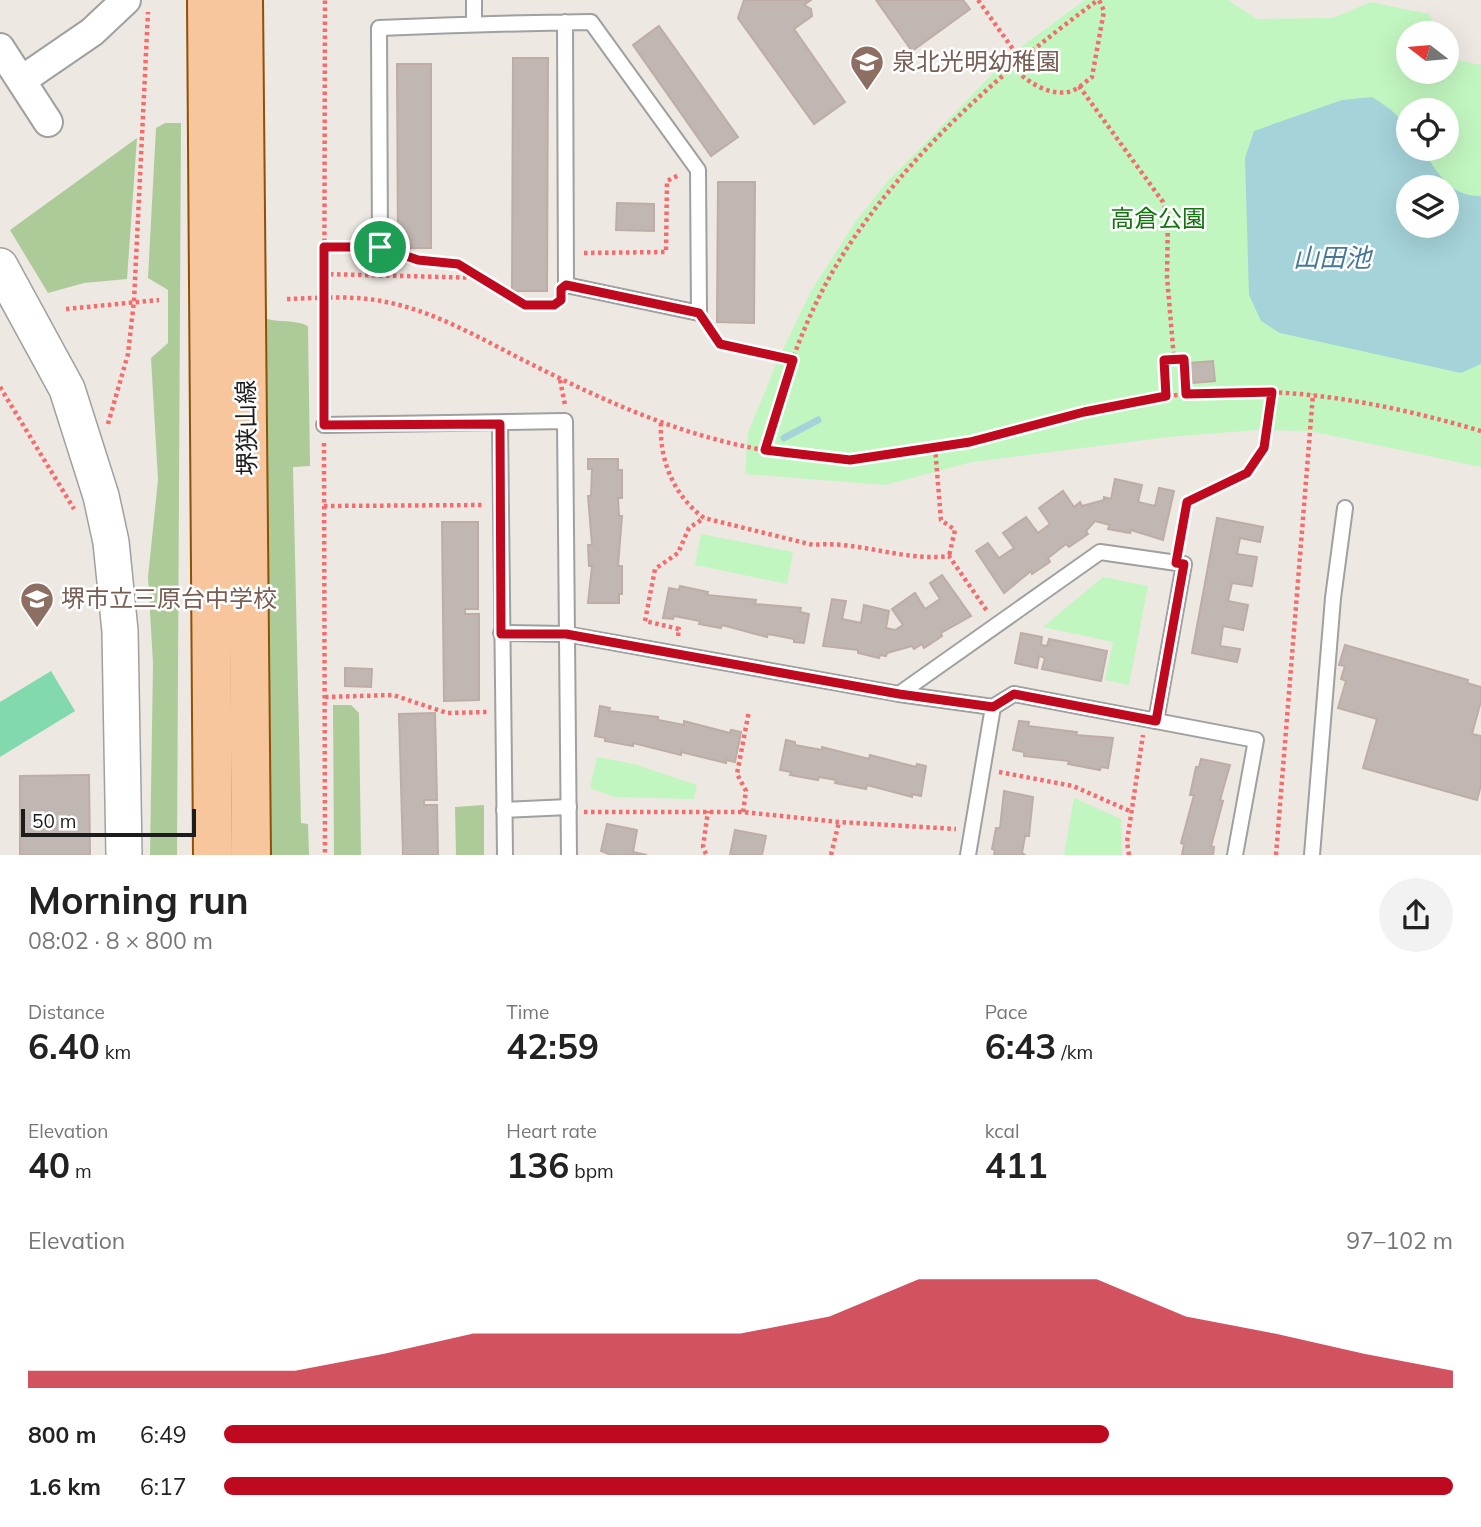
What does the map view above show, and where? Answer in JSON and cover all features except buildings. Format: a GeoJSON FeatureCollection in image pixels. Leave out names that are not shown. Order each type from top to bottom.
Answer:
{"type":"FeatureCollection","features":[{"type":"Feature","properties":{"kind":"main road","name":"堺狭山線"},"geometry":{"type":"LineString","coordinates":[[208,0],[213,855]]}},
{"type":"Feature","properties":{"kind":"main road","name":"堺狭山線"},"geometry":{"type":"LineString","coordinates":[[243,0],[251,855]]}},
{"type":"Feature","properties":{"kind":"street"},"geometry":{"type":"LineString","coordinates":[[22,80],[92,32],[126,0]]}},
{"type":"Feature","properties":{"kind":"street"},"geometry":{"type":"LineString","coordinates":[[0,48],[48,122]]}},
{"type":"Feature","properties":{"kind":"street"},"geometry":{"type":"LineString","coordinates":[[0,266],[67,389],[101,496],[109,531],[120,631],[124,855]]}},
{"type":"Feature","properties":{"kind":"lane"},"geometry":{"type":"LineString","coordinates":[[474,0],[474,24]]}},
{"type":"Feature","properties":{"kind":"lane"},"geometry":{"type":"LineString","coordinates":[[380,247],[379,29],[474,24],[565,22],[590,22],[695,166],[699,313],[566,285],[565,22]]}},
{"type":"Feature","properties":{"kind":"lane"},"geometry":{"type":"LineString","coordinates":[[324,425],[565,421],[569,855]]}},
{"type":"Feature","properties":{"kind":"lane"},"geometry":{"type":"LineString","coordinates":[[500,424],[505,855]]}},
{"type":"Feature","properties":{"kind":"lane"},"geometry":{"type":"LineString","coordinates":[[1312,855],[1332,598],[1345,508]]}},
{"type":"Feature","properties":{"kind":"lane"},"geometry":{"type":"LineString","coordinates":[[899,694],[1100,552],[1184,564],[1151,720]]}},
{"type":"Feature","properties":{"kind":"lane"},"geometry":{"type":"LineString","coordinates":[[501,634],[566,634],[899,694],[993,707],[1014,694],[1256,740],[1235,855]]}},
{"type":"Feature","properties":{"kind":"lane"},"geometry":{"type":"LineString","coordinates":[[968,855],[993,707]]}},
{"type":"Feature","properties":{"kind":"lane"},"geometry":{"type":"LineString","coordinates":[[504,810],[569,810]]}},
{"type":"Feature","properties":{"kind":"path"},"geometry":{"type":"LineString","coordinates":[[325,0],[323,298],[326,855]]}},
{"type":"Feature","properties":{"kind":"path"},"geometry":{"type":"LineString","coordinates":[[978,0],[1020,59]]}},
{"type":"Feature","properties":{"kind":"path"},"geometry":{"type":"LineString","coordinates":[[765,450],[793,360],[811,313],[873,210],[916,161],[1012,66],[1098,0],[1104,11],[1092,77],[1070,93],[1060,92],[1025,81],[1012,66]]}},
{"type":"Feature","properties":{"kind":"path"},"geometry":{"type":"LineString","coordinates":[[1083,1],[1087,8]]}},
{"type":"Feature","properties":{"kind":"path"},"geometry":{"type":"LineString","coordinates":[[107,428],[128,354],[134,301],[148,27]]}},
{"type":"Feature","properties":{"kind":"path"},"geometry":{"type":"LineString","coordinates":[[1079,86],[1163,202],[1168,217],[1167,277],[1174,359]]}},
{"type":"Feature","properties":{"kind":"path"},"geometry":{"type":"LineString","coordinates":[[566,253],[666,252],[667,181],[695,166]]}},
{"type":"Feature","properties":{"kind":"path"},"geometry":{"type":"LineString","coordinates":[[324,247],[380,247],[418,260],[458,264],[484,278],[503,294],[536,306],[554,305],[561,300],[561,289],[566,285]]}},
{"type":"Feature","properties":{"kind":"path"},"geometry":{"type":"LineString","coordinates":[[323,274],[484,278]]}},
{"type":"Feature","properties":{"kind":"path"},"geometry":{"type":"LineString","coordinates":[[287,299],[386,302],[465,330],[560,379],[661,423],[733,444],[850,460],[970,442],[1084,412],[1186,394],[1313,394],[1408,410],[1481,431]]}},
{"type":"Feature","properties":{"kind":"path"},"geometry":{"type":"LineString","coordinates":[[66,309],[159,300]]}},
{"type":"Feature","properties":{"kind":"path"},"geometry":{"type":"LineString","coordinates":[[699,313],[720,344],[793,360]]}},
{"type":"Feature","properties":{"kind":"path"},"geometry":{"type":"LineString","coordinates":[[1166,396],[1164,360],[1174,359],[1184,359],[1186,394]]}},
{"type":"Feature","properties":{"kind":"path"},"geometry":{"type":"LineString","coordinates":[[560,379],[565,421]]}},
{"type":"Feature","properties":{"kind":"path"},"geometry":{"type":"LineString","coordinates":[[0,387],[79,516]]}},
{"type":"Feature","properties":{"kind":"path"},"geometry":{"type":"LineString","coordinates":[[1176,563],[1187,502],[1247,473],[1264,448],[1272,392]]}},
{"type":"Feature","properties":{"kind":"path"},"geometry":{"type":"LineString","coordinates":[[1276,855],[1313,394]]}},
{"type":"Feature","properties":{"kind":"path"},"geometry":{"type":"LineString","coordinates":[[661,423],[660,444],[667,469],[690,508],[705,518],[813,545],[831,543],[932,558],[949,556]]}},
{"type":"Feature","properties":{"kind":"path"},"geometry":{"type":"LineString","coordinates":[[934,447],[941,520],[955,530],[949,556],[997,625]]}},
{"type":"Feature","properties":{"kind":"path"},"geometry":{"type":"LineString","coordinates":[[324,506],[500,504]]}},
{"type":"Feature","properties":{"kind":"path"},"geometry":{"type":"LineString","coordinates":[[675,654],[679,629],[645,621],[655,569],[678,553],[689,528],[705,518]]}},
{"type":"Feature","properties":{"kind":"path"},"geometry":{"type":"LineString","coordinates":[[325,697],[393,695],[447,713],[503,712]]}},
{"type":"Feature","properties":{"kind":"path"},"geometry":{"type":"LineString","coordinates":[[743,812],[746,791],[737,774],[749,711]]}},
{"type":"Feature","properties":{"kind":"path"},"geometry":{"type":"LineString","coordinates":[[1129,855],[1127,842],[1151,720]]}},
{"type":"Feature","properties":{"kind":"path"},"geometry":{"type":"LineString","coordinates":[[983,769],[1073,786],[1132,812]]}},
{"type":"Feature","properties":{"kind":"path"},"geometry":{"type":"LineString","coordinates":[[569,810],[743,812],[972,831]]}},
{"type":"Feature","properties":{"kind":"path"},"geometry":{"type":"LineString","coordinates":[[706,854],[703,847],[708,811]]}},
{"type":"Feature","properties":{"kind":"path"},"geometry":{"type":"LineString","coordinates":[[831,855],[839,822]]}},
{"type":"Feature","properties":{"kind":"green space","name":"高倉公園"},"geometry":{"type":"Polygon","coordinates":[[[1085,0],[1228,0],[1257,19],[1333,18],[1370,2],[1429,14],[1433,21],[1396,21],[1396,84],[1460,84],[1460,61],[1481,65],[1481,467],[1310,431],[1257,430],[1168,437],[972,462],[885,485],[745,474],[748,433],[778,360],[811,291],[856,221],[888,181],[1014,52],[1085,0]]]}},
{"type":"Feature","properties":{"kind":"green space"},"geometry":{"type":"Polygon","coordinates":[[[165,123],[181,123],[177,855],[150,855],[153,663],[148,577],[158,480],[151,358],[168,343],[168,290],[148,278],[156,128],[165,123]]]}},
{"type":"Feature","properties":{"kind":"green space"},"geometry":{"type":"Polygon","coordinates":[[[137,138],[127,279],[84,283],[48,293],[10,230],[137,138]]]}},
{"type":"Feature","properties":{"kind":"green space"},"geometry":{"type":"Polygon","coordinates":[[[264,318],[308,326],[310,466],[293,467],[301,823],[308,824],[309,855],[267,855],[264,318]]]}},
{"type":"Feature","properties":{"kind":"green space"},"geometry":{"type":"Polygon","coordinates":[[[701,534],[793,552],[787,584],[695,565],[701,534]]]}},
{"type":"Feature","properties":{"kind":"green space"},"geometry":{"type":"Polygon","coordinates":[[[1103,577],[1148,586],[1129,685],[1105,680],[1113,642],[1043,627],[1103,577]]]}},
{"type":"Feature","properties":{"kind":"green space"},"geometry":{"type":"Polygon","coordinates":[[[51,671],[75,711],[0,757],[0,702],[51,671]]]}},
{"type":"Feature","properties":{"kind":"green space"},"geometry":{"type":"Polygon","coordinates":[[[333,705],[351,705],[359,713],[361,855],[334,855],[333,705]]]}},
{"type":"Feature","properties":{"kind":"green space"},"geometry":{"type":"Polygon","coordinates":[[[597,757],[634,764],[697,785],[694,799],[615,797],[590,788],[597,757]]]}},
{"type":"Feature","properties":{"kind":"green space"},"geometry":{"type":"Polygon","coordinates":[[[1074,798],[1121,819],[1122,855],[1064,855],[1074,798]]]}},
{"type":"Feature","properties":{"kind":"green space"},"geometry":{"type":"Polygon","coordinates":[[[484,805],[484,855],[456,855],[455,807],[484,805]]]}},
{"type":"Feature","properties":{"kind":"water","name":"山田池"},"geometry":{"type":"Polygon","coordinates":[[[1372,97],[1396,115],[1396,161],[1430,161],[1440,175],[1396,175],[1396,238],[1459,238],[1459,191],[1481,196],[1481,364],[1461,373],[1280,333],[1261,321],[1249,295],[1245,158],[1254,131],[1342,100],[1372,97]]]}},
{"type":"Feature","properties":{"kind":"waterway"},"geometry":{"type":"LineString","coordinates":[[784,438],[818,420]]}},
{"type":"Feature","properties":{"kind":"place","name":"泉北光明幼稚園"},"geometry":{"type":"Point","coordinates":[867,92]}},
{"type":"Feature","properties":{"kind":"place","name":"堺市立三原台中学校"},"geometry":{"type":"Point","coordinates":[37,629]}},
{"type":"Feature","properties":{"kind":"route"},"geometry":{"type":"LineString","coordinates":[[324,247],[380,247],[418,260],[458,264],[503,294],[525,305],[554,305],[561,300],[561,289],[566,285],[699,313],[720,344],[793,360],[777,403],[765,450],[850,460],[970,442],[1084,412],[1166,396],[1164,360],[1184,359],[1186,394],[1272,392],[1264,448],[1247,473],[1187,502],[1176,563],[1184,564],[1156,721],[1014,694],[993,707],[899,694],[566,634],[501,634],[500,424],[324,425],[324,247]]}}]}
